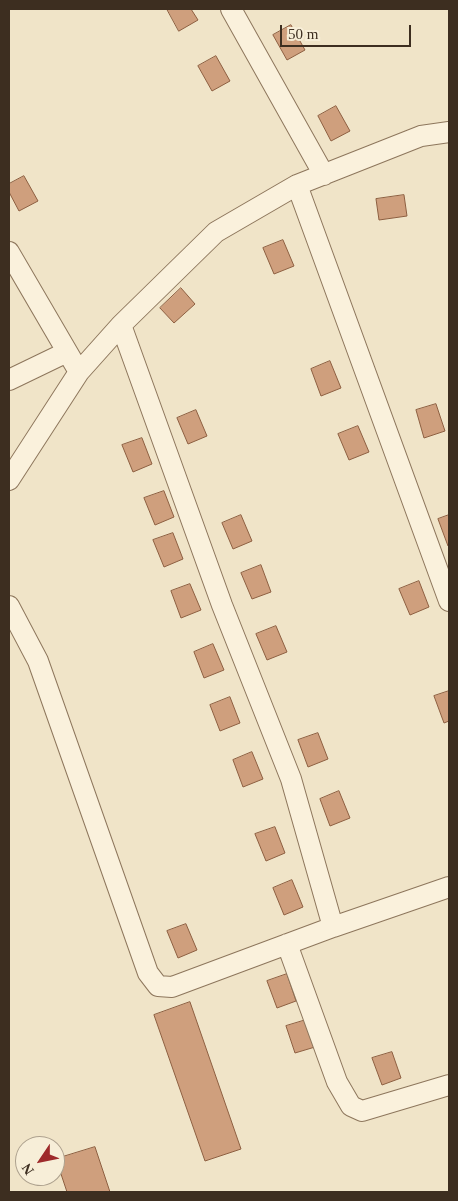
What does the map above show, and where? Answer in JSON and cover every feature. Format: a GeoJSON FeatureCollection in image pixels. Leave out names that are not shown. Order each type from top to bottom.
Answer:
{"type":"FeatureCollection","features":[{"type":"Feature","properties":{"kind":"street"},"geometry":{"type":"LineString","coordinates":[[231,9],[324,175]]}},
{"type":"Feature","properties":{"kind":"street"},"geometry":{"type":"LineString","coordinates":[[9,480],[79,372],[121,325],[216,232],[297,185],[420,136],[449,132]]}},
{"type":"Feature","properties":{"kind":"street"},"geometry":{"type":"LineString","coordinates":[[297,185],[449,601]]}},
{"type":"Feature","properties":{"kind":"street"},"geometry":{"type":"LineString","coordinates":[[9,252],[79,372]]}},
{"type":"Feature","properties":{"kind":"street"},"geometry":{"type":"LineString","coordinates":[[121,325],[222,605],[291,779],[333,927]]}},
{"type":"Feature","properties":{"kind":"street"},"geometry":{"type":"LineString","coordinates":[[9,380],[67,352]]}},
{"type":"Feature","properties":{"kind":"street"},"geometry":{"type":"LineString","coordinates":[[9,606],[38,661],[148,973],[158,986],[172,987],[333,927],[449,887]]}},
{"type":"Feature","properties":{"kind":"street"},"geometry":{"type":"LineString","coordinates":[[287,944],[337,1082],[351,1106],[362,1111],[449,1085]]}},
{"type":"Feature","properties":{"kind":"building"},"geometry":{"type":"Polygon","coordinates":[[[167,9],[191,9],[198,20],[179,31],[167,9]]]}},
{"type":"Feature","properties":{"kind":"building"},"geometry":{"type":"Polygon","coordinates":[[[291,25],[305,50],[287,60],[273,35],[291,25]]]}},
{"type":"Feature","properties":{"kind":"building"},"geometry":{"type":"Polygon","coordinates":[[[216,56],[230,81],[212,91],[198,66],[216,56]]]}},
{"type":"Feature","properties":{"kind":"building"},"geometry":{"type":"Polygon","coordinates":[[[336,106],[350,131],[331,141],[318,116],[336,106]]]}},
{"type":"Feature","properties":{"kind":"building"},"geometry":{"type":"Polygon","coordinates":[[[24,176],[38,201],[19,211],[9,192],[9,184],[24,176]]]}},
{"type":"Feature","properties":{"kind":"building"},"geometry":{"type":"Polygon","coordinates":[[[404,195],[407,216],[379,220],[376,199],[404,195]]]}},
{"type":"Feature","properties":{"kind":"building"},"geometry":{"type":"Polygon","coordinates":[[[283,240],[294,266],[274,274],[263,248],[283,240]]]}},
{"type":"Feature","properties":{"kind":"building"},"geometry":{"type":"Polygon","coordinates":[[[181,288],[195,304],[174,323],[160,308],[181,288]]]}},
{"type":"Feature","properties":{"kind":"building"},"geometry":{"type":"Polygon","coordinates":[[[330,361],[341,388],[321,396],[311,369],[330,361]]]}},
{"type":"Feature","properties":{"kind":"building"},"geometry":{"type":"Polygon","coordinates":[[[436,404],[445,431],[424,438],[416,410],[436,404]]]}},
{"type":"Feature","properties":{"kind":"building"},"geometry":{"type":"Polygon","coordinates":[[[196,410],[207,436],[188,444],[177,418],[196,410]]]}},
{"type":"Feature","properties":{"kind":"building"},"geometry":{"type":"Polygon","coordinates":[[[358,426],[369,452],[349,460],[338,434],[358,426]]]}},
{"type":"Feature","properties":{"kind":"building"},"geometry":{"type":"Polygon","coordinates":[[[142,438],[152,464],[133,472],[122,445],[142,438]]]}},
{"type":"Feature","properties":{"kind":"building"},"geometry":{"type":"Polygon","coordinates":[[[164,491],[174,517],[155,525],[144,498],[164,491]]]}},
{"type":"Feature","properties":{"kind":"building"},"geometry":{"type":"Polygon","coordinates":[[[241,515],[252,541],[233,549],[222,523],[241,515]]]}},
{"type":"Feature","properties":{"kind":"building"},"geometry":{"type":"Polygon","coordinates":[[[449,515],[449,546],[448,546],[438,519],[449,515]]]}},
{"type":"Feature","properties":{"kind":"building"},"geometry":{"type":"Polygon","coordinates":[[[173,533],[183,559],[164,567],[153,540],[173,533]]]}},
{"type":"Feature","properties":{"kind":"building"},"geometry":{"type":"Polygon","coordinates":[[[261,565],[271,592],[252,599],[241,573],[261,565]]]}},
{"type":"Feature","properties":{"kind":"building"},"geometry":{"type":"Polygon","coordinates":[[[419,581],[429,607],[410,615],[399,589],[419,581]]]}},
{"type":"Feature","properties":{"kind":"building"},"geometry":{"type":"Polygon","coordinates":[[[190,584],[201,610],[181,618],[171,591],[190,584]]]}},
{"type":"Feature","properties":{"kind":"building"},"geometry":{"type":"Polygon","coordinates":[[[276,626],[287,652],[267,660],[256,634],[276,626]]]}},
{"type":"Feature","properties":{"kind":"building"},"geometry":{"type":"Polygon","coordinates":[[[213,644],[224,670],[204,678],[194,652],[213,644]]]}},
{"type":"Feature","properties":{"kind":"building"},"geometry":{"type":"Polygon","coordinates":[[[449,691],[449,721],[444,723],[434,696],[449,691]]]}},
{"type":"Feature","properties":{"kind":"building"},"geometry":{"type":"Polygon","coordinates":[[[230,697],[240,723],[220,731],[210,705],[230,697]]]}},
{"type":"Feature","properties":{"kind":"building"},"geometry":{"type":"Polygon","coordinates":[[[318,733],[328,759],[308,767],[298,740],[318,733]]]}},
{"type":"Feature","properties":{"kind":"building"},"geometry":{"type":"Polygon","coordinates":[[[252,752],[263,779],[243,787],[233,760],[252,752]]]}},
{"type":"Feature","properties":{"kind":"building"},"geometry":{"type":"Polygon","coordinates":[[[339,791],[350,818],[330,826],[320,799],[339,791]]]}},
{"type":"Feature","properties":{"kind":"building"},"geometry":{"type":"Polygon","coordinates":[[[275,827],[285,853],[266,861],[255,834],[275,827]]]}},
{"type":"Feature","properties":{"kind":"building"},"geometry":{"type":"Polygon","coordinates":[[[292,880],[303,907],[284,915],[273,888],[292,880]]]}},
{"type":"Feature","properties":{"kind":"building"},"geometry":{"type":"Polygon","coordinates":[[[186,924],[197,950],[178,958],[167,931],[186,924]]]}},
{"type":"Feature","properties":{"kind":"building"},"geometry":{"type":"Polygon","coordinates":[[[287,974],[296,1001],[277,1008],[267,981],[287,974]]]}},
{"type":"Feature","properties":{"kind":"building"},"geometry":{"type":"Polygon","coordinates":[[[190,1002],[241,1149],[205,1161],[154,1015],[190,1002]]]}},
{"type":"Feature","properties":{"kind":"building"},"geometry":{"type":"Polygon","coordinates":[[[306,1020],[315,1047],[295,1053],[286,1026],[306,1020]]]}},
{"type":"Feature","properties":{"kind":"building"},"geometry":{"type":"Polygon","coordinates":[[[392,1052],[401,1078],[382,1085],[372,1058],[392,1052]]]}},
{"type":"Feature","properties":{"kind":"building"},"geometry":{"type":"Polygon","coordinates":[[[95,1147],[110,1192],[67,1192],[65,1186],[65,1156],[95,1147]]]}}]}
